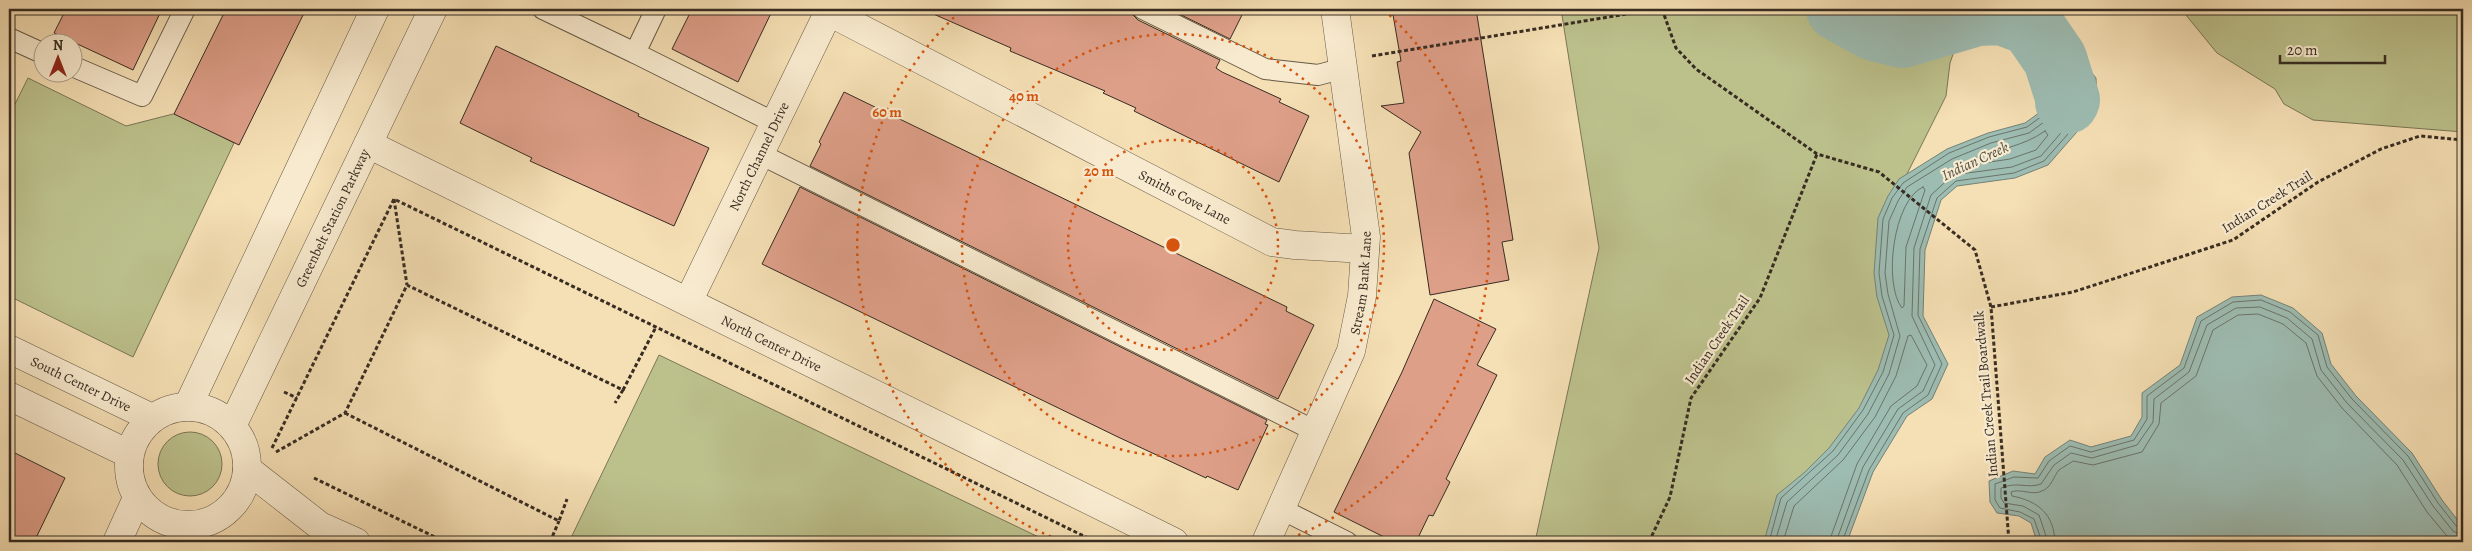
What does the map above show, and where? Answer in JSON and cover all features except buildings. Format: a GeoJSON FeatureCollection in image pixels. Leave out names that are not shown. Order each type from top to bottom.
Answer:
{"type":"FeatureCollection","features":[{"type":"Feature","properties":{"kind":"street"},"geometry":{"type":"LineString","coordinates":[[188,406],[376,9]]}},
{"type":"Feature","properties":{"kind":"street","name":"Greenbelt Station Parkway"},"geometry":{"type":"LineString","coordinates":[[232,426],[433,9]]}},
{"type":"Feature","properties":{"kind":"street","name":"Stream Bank Lane"},"geometry":{"type":"LineString","coordinates":[[1266,542],[1351,351],[1362,296],[1365,249],[1344,68],[1335,9]]}},
{"type":"Feature","properties":{"kind":"street","name":"North Channel Drive"},"geometry":{"type":"LineString","coordinates":[[688,302],[829,10]]}},
{"type":"Feature","properties":{"kind":"street","name":"Smiths Cove Lane"},"geometry":{"type":"LineString","coordinates":[[829,10],[1272,242],[1365,249]]}},
{"type":"Feature","properties":{"kind":"street","name":"North Center Drive"},"geometry":{"type":"LineString","coordinates":[[368,144],[1174,542]]}},
{"type":"Feature","properties":{"kind":"street","name":"South Center Drive"},"geometry":{"type":"LineString","coordinates":[[9,349],[152,418]]}},
{"type":"Feature","properties":{"kind":"street"},"geometry":{"type":"LineString","coordinates":[[9,396],[129,454]]}},
{"type":"Feature","properties":{"kind":"street"},"geometry":{"type":"LineString","coordinates":[[188,406],[212,411],[232,426],[241,438],[246,453],[247,469],[243,489],[231,507],[217,518],[179,534],[137,498],[129,479],[129,454],[144,426],[152,418],[171,409],[188,406]]}},
{"type":"Feature","properties":{"kind":"street"},"geometry":{"type":"LineString","coordinates":[[247,469],[320,526],[356,542]]}},
{"type":"Feature","properties":{"kind":"street"},"geometry":{"type":"LineString","coordinates":[[117,542],[137,498]]}},
{"type":"Feature","properties":{"kind":"lane"},"geometry":{"type":"LineString","coordinates":[[82,70],[142,96],[185,9]]}},
{"type":"Feature","properties":{"kind":"lane"},"geometry":{"type":"LineString","coordinates":[[543,9],[775,122]]}},
{"type":"Feature","properties":{"kind":"lane"},"geometry":{"type":"LineString","coordinates":[[635,53],[656,9]]}},
{"type":"Feature","properties":{"kind":"lane"},"geometry":{"type":"LineString","coordinates":[[1143,9],[1265,69],[1318,75],[1344,68]]}},
{"type":"Feature","properties":{"kind":"lane"},"geometry":{"type":"LineString","coordinates":[[9,38],[32,48]]}},
{"type":"Feature","properties":{"kind":"lane"},"geometry":{"type":"LineString","coordinates":[[760,154],[1315,432]]}},
{"type":"Feature","properties":{"kind":"lane"},"geometry":{"type":"LineString","coordinates":[[1281,509],[1347,542]]}},
{"type":"Feature","properties":{"kind":"path"},"geometry":{"type":"LineString","coordinates":[[1344,68],[1368,56],[1656,9]]}},
{"type":"Feature","properties":{"kind":"path"},"geometry":{"type":"LineString","coordinates":[[1662,9],[1676,48],[1696,69],[1817,154]]}},
{"type":"Feature","properties":{"kind":"path","name":"Indian Creek Trail"},"geometry":{"type":"LineString","coordinates":[[1992,307],[2073,292],[2233,240],[2318,182],[2381,149],[2420,136],[2463,140]]}},
{"type":"Feature","properties":{"kind":"path","name":"Indian Creek Trail Boardwalk"},"geometry":{"type":"LineString","coordinates":[[1817,154],[1879,172],[1974,250],[1992,307],[2009,542]]}},
{"type":"Feature","properties":{"kind":"path","name":"Indian Creek Trail"},"geometry":{"type":"LineString","coordinates":[[1649,542],[1670,497],[1692,398],[1760,298],[1817,154]]}},
{"type":"Feature","properties":{"kind":"path"},"geometry":{"type":"LineString","coordinates":[[394,199],[407,285],[345,413],[268,456],[394,199],[412,166]]}},
{"type":"Feature","properties":{"kind":"path"},"geometry":{"type":"LineString","coordinates":[[394,199],[1096,542]]}},
{"type":"Feature","properties":{"kind":"path"},"geometry":{"type":"LineString","coordinates":[[407,285],[623,390]]}},
{"type":"Feature","properties":{"kind":"path"},"geometry":{"type":"LineString","coordinates":[[615,403],[656,327]]}},
{"type":"Feature","properties":{"kind":"path"},"geometry":{"type":"LineString","coordinates":[[345,413],[559,521]]}},
{"type":"Feature","properties":{"kind":"path"},"geometry":{"type":"LineString","coordinates":[[313,477],[445,542]]}},
{"type":"Feature","properties":{"kind":"path"},"geometry":{"type":"LineString","coordinates":[[550,542],[567,499]]}},
{"type":"Feature","properties":{"kind":"green space"},"geometry":{"type":"Polygon","coordinates":[[[1561,9],[1969,9],[1950,63],[1946,96],[1907,174],[1897,369],[1810,542],[1535,542],[1599,248],[1561,9]]]}},
{"type":"Feature","properties":{"kind":"green space"},"geometry":{"type":"Polygon","coordinates":[[[2181,9],[2463,9],[2463,132],[2313,120],[2284,104],[2275,89],[2217,53],[2181,9]]]}},
{"type":"Feature","properties":{"kind":"green space"},"geometry":{"type":"Polygon","coordinates":[[[28,78],[32,82],[36,82],[126,126],[177,113],[234,143],[133,357],[9,296],[9,116],[28,78]]]}},
{"type":"Feature","properties":{"kind":"green space"},"geometry":{"type":"Polygon","coordinates":[[[659,355],[1049,542],[569,542],[659,355]]]}},
{"type":"Feature","properties":{"kind":"green space"},"geometry":{"type":"Polygon","coordinates":[[[190,432],[208,438],[216,446],[222,464],[216,482],[208,490],[190,496],[172,490],[164,482],[158,464],[164,446],[172,438],[190,432]]]}},
{"type":"Feature","properties":{"kind":"water"},"geometry":{"type":"Polygon","coordinates":[[[2042,11],[2096,78],[2097,109],[2048,165],[2015,178],[1957,186],[1941,200],[1925,250],[1923,316],[1948,364],[1932,399],[1907,416],[1873,472],[1847,542],[1764,542],[1777,495],[1805,472],[1829,448],[1859,408],[1878,370],[1889,335],[1877,297],[1874,273],[1878,218],[1888,196],[1899,179],[1947,149],[1988,133],[2025,123],[2050,105],[2048,90],[2015,43],[2042,11]]]}},
{"type":"Feature","properties":{"kind":"water"},"geometry":{"type":"Polygon","coordinates":[[[2261,295],[2293,308],[2322,333],[2331,364],[2356,396],[2412,453],[2442,500],[2463,527],[2463,542],[2037,542],[2031,523],[2019,516],[1997,513],[1990,502],[1989,481],[2013,471],[2035,474],[2045,457],[2070,440],[2091,447],[2131,436],[2142,417],[2142,393],[2180,365],[2197,317],[2232,297],[2261,295]]]}},
{"type":"Feature","properties":{"kind":"waterway","name":"Indian Creek"},"geometry":{"type":"LineString","coordinates":[[1838,9],[1874,29],[1902,36],[1977,14],[2002,13],[2031,24],[2055,59],[2068,100],[2067,102]]}}]}
